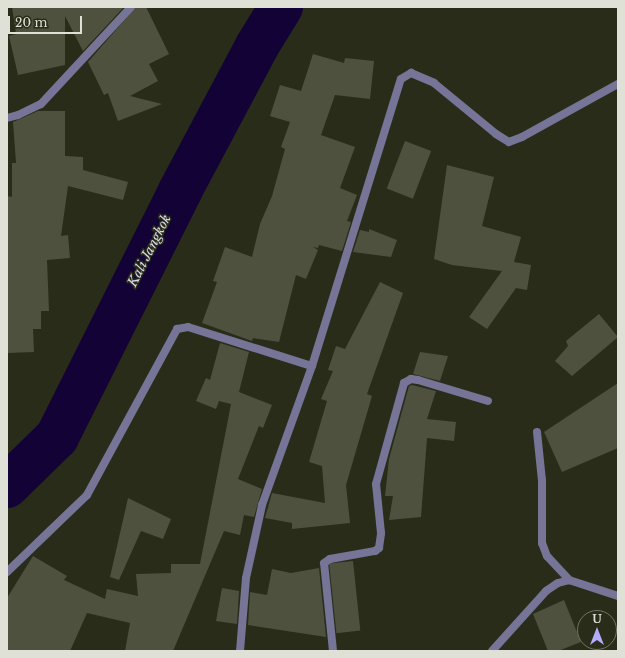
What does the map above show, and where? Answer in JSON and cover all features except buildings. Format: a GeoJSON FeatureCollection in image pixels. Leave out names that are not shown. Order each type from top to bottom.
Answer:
{"type":"FeatureCollection","features":[{"type":"Feature","properties":{"kind":"street"},"geometry":{"type":"LineString","coordinates":[[7,118],[18,115],[41,104],[132,7]]}},
{"type":"Feature","properties":{"kind":"street"},"geometry":{"type":"LineString","coordinates":[[240,651],[246,578],[262,505],[312,366],[401,79],[411,73],[434,83],[496,134],[509,142],[522,137],[618,84]]}},
{"type":"Feature","properties":{"kind":"street"},"geometry":{"type":"LineString","coordinates":[[7,572],[87,495],[177,329],[188,327],[312,366]]}},
{"type":"Feature","properties":{"kind":"street"},"geometry":{"type":"LineString","coordinates":[[333,651],[324,563],[330,559],[375,551],[379,548],[381,533],[376,484],[404,383],[411,379],[418,380],[488,401]]}},
{"type":"Feature","properties":{"kind":"street"},"geometry":{"type":"LineString","coordinates":[[537,432],[542,480],[542,543],[546,556],[569,580],[618,596]]}},
{"type":"Feature","properties":{"kind":"street"},"geometry":{"type":"LineString","coordinates":[[492,651],[546,591],[569,580]]}},
{"type":"Feature","properties":{"kind":"waterway","name":"Kali Jangkok"},"geometry":{"type":"LineString","coordinates":[[7,486],[57,437],[180,191],[257,46],[281,7]]}}]}
